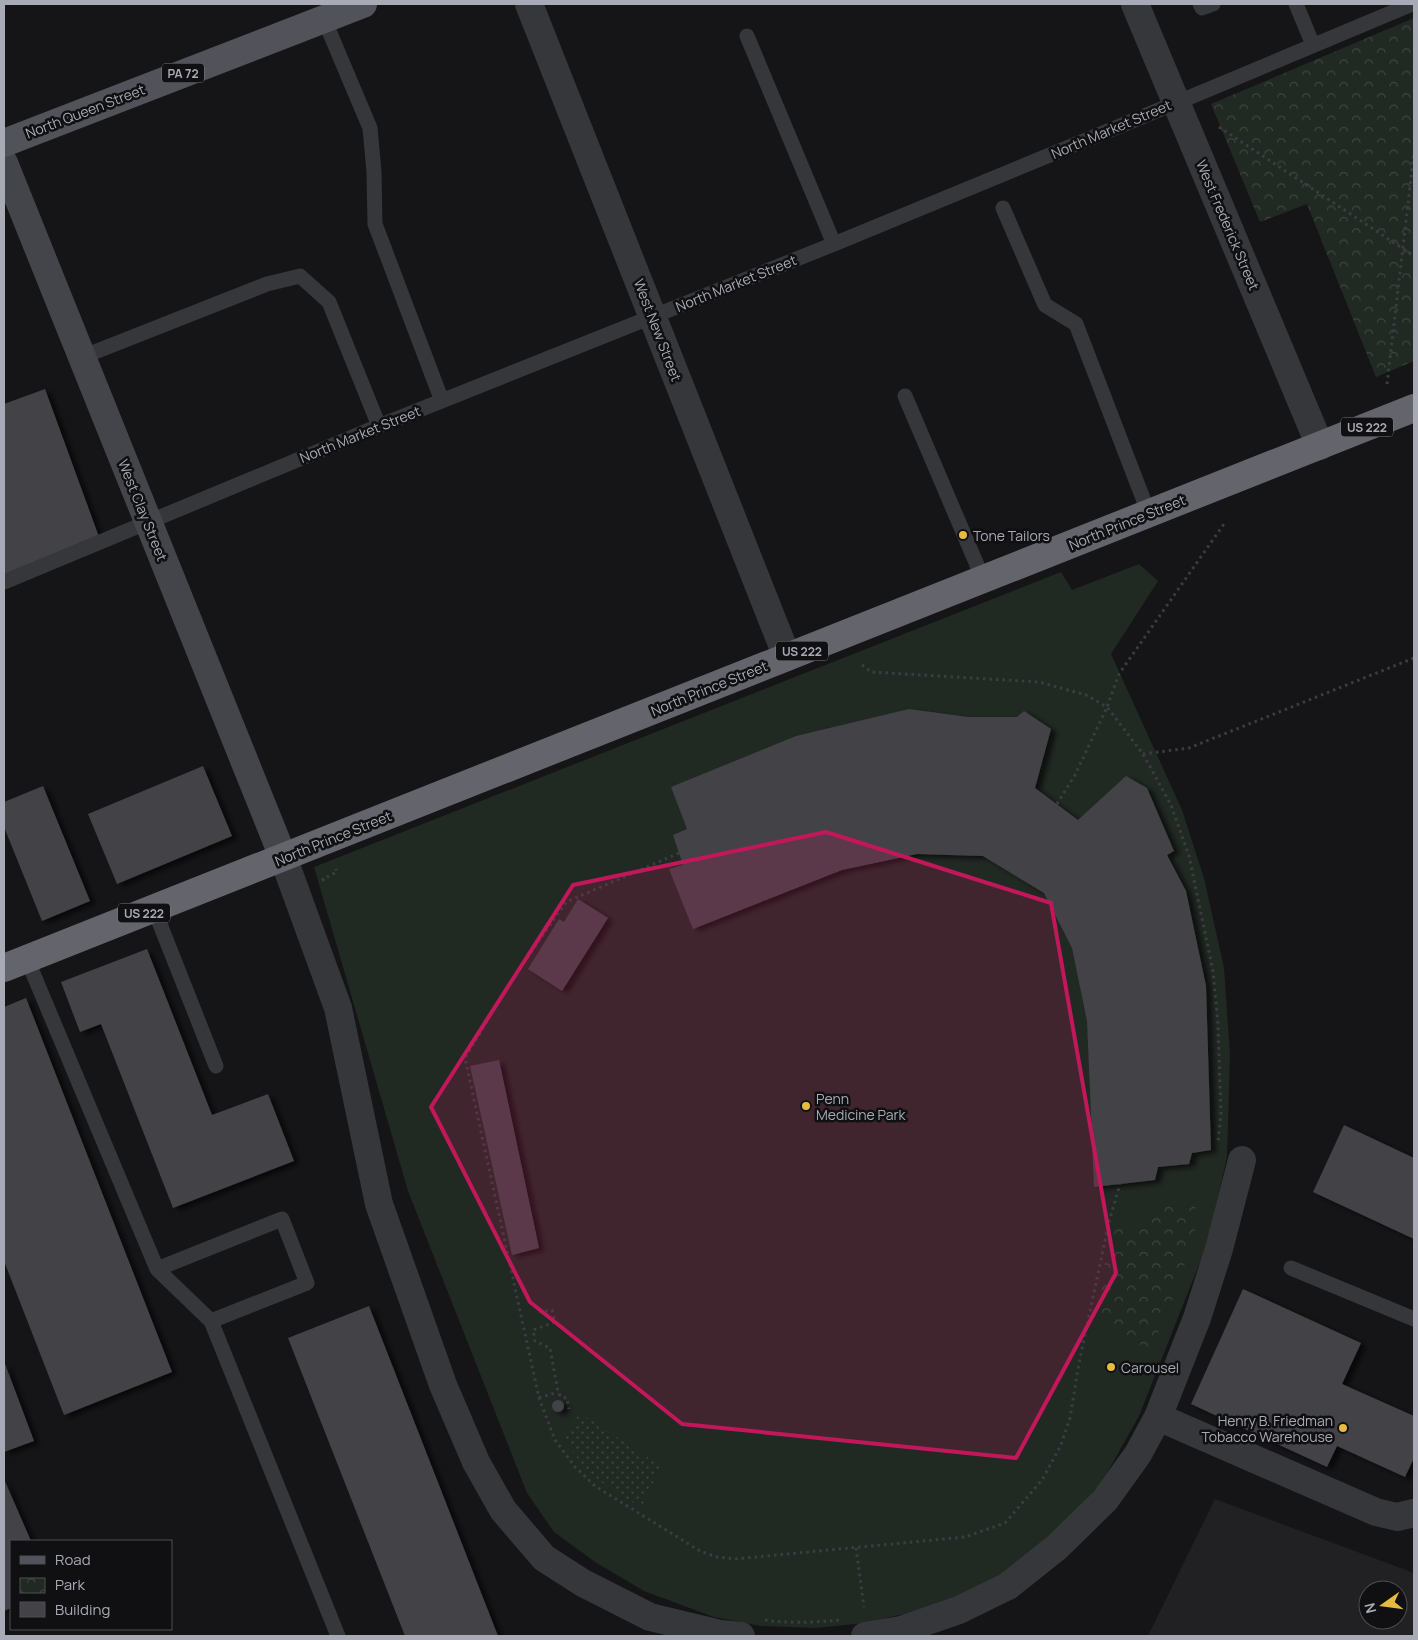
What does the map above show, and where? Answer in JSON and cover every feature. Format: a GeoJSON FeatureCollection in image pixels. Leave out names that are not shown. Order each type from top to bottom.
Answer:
{"type":"FeatureCollection","features":[{"type":"Feature","properties":{"kind":"highway","name":"North Prince Street"},"geometry":{"type":"LineString","coordinates":[[16,963],[1414,408]]}},
{"type":"Feature","properties":{"kind":"main road","name":"North Queen Street"},"geometry":{"type":"LineString","coordinates":[[4,143],[363,4]]}},
{"type":"Feature","properties":{"kind":"main road","name":"West Clay Street"},"geometry":{"type":"LineString","coordinates":[[4,163],[283,857]]}},
{"type":"Feature","properties":{"kind":"street","name":"West New Street"},"geometry":{"type":"LineString","coordinates":[[529,4],[786,657]]}},
{"type":"Feature","properties":{"kind":"street","name":"West Frederick Street"},"geometry":{"type":"LineString","coordinates":[[1135,4],[1320,446]]}},
{"type":"Feature","properties":{"kind":"street"},"geometry":{"type":"LineString","coordinates":[[283,857],[338,1008],[380,1204],[443,1385],[476,1462],[503,1510],[544,1558],[646,1626],[721,1634],[750,1628]]}},
{"type":"Feature","properties":{"kind":"street"},"geometry":{"type":"LineString","coordinates":[[865,1636],[901,1630],[959,1610],[1008,1586],[1057,1547],[1105,1500],[1138,1454],[1158,1417],[1197,1318],[1219,1249],[1242,1160]]}},
{"type":"Feature","properties":{"kind":"street"},"geometry":{"type":"LineString","coordinates":[[1158,1417],[1376,1512],[1396,1517],[1414,1513]]}},
{"type":"Feature","properties":{"kind":"lane"},"geometry":{"type":"LineString","coordinates":[[1200,4],[1202,8],[1213,4]]}},
{"type":"Feature","properties":{"kind":"lane"},"geometry":{"type":"LineString","coordinates":[[1296,4],[1313,46]]}},
{"type":"Feature","properties":{"kind":"lane","name":"North Market Street"},"geometry":{"type":"LineString","coordinates":[[4,582],[378,426],[834,244],[1412,4]]}},
{"type":"Feature","properties":{"kind":"lane"},"geometry":{"type":"LineString","coordinates":[[324,19],[370,128],[374,172],[375,224],[442,401]]}},
{"type":"Feature","properties":{"kind":"lane"},"geometry":{"type":"LineString","coordinates":[[747,36],[834,244]]}},
{"type":"Feature","properties":{"kind":"lane"},"geometry":{"type":"LineString","coordinates":[[1003,208],[1045,305],[1076,324],[1149,514]]}},
{"type":"Feature","properties":{"kind":"lane"},"geometry":{"type":"LineString","coordinates":[[82,357],[267,284],[300,276],[328,302],[378,426]]}},
{"type":"Feature","properties":{"kind":"lane"},"geometry":{"type":"LineString","coordinates":[[905,396],[983,579]]}},
{"type":"Feature","properties":{"kind":"lane"},"geometry":{"type":"LineString","coordinates":[[154,908],[216,1066]]}},
{"type":"Feature","properties":{"kind":"lane"},"geometry":{"type":"LineString","coordinates":[[16,963],[157,1269],[211,1321],[338,1636]]}},
{"type":"Feature","properties":{"kind":"lane"},"geometry":{"type":"LineString","coordinates":[[157,1269],[282,1219],[307,1283],[211,1321]]}},
{"type":"Feature","properties":{"kind":"lane"},"geometry":{"type":"LineString","coordinates":[[1290,1268],[1414,1319]]}},
{"type":"Feature","properties":{"kind":"path"},"geometry":{"type":"LineString","coordinates":[[1212,122],[1414,256]]}},
{"type":"Feature","properties":{"kind":"path"},"geometry":{"type":"LineString","coordinates":[[1386,384],[1414,152]]}},
{"type":"Feature","properties":{"kind":"path"},"geometry":{"type":"LineString","coordinates":[[1057,804],[1075,775],[1107,707],[1119,674],[1226,521]]}},
{"type":"Feature","properties":{"kind":"path"},"geometry":{"type":"LineString","coordinates":[[1143,754],[1189,748],[1414,658]]}},
{"type":"Feature","properties":{"kind":"path"},"geometry":{"type":"LineString","coordinates":[[862,665],[871,672],[1038,682],[1086,695],[1107,707],[1143,754],[1170,806],[1188,856],[1214,971],[1221,1113],[1216,1150]]}},
{"type":"Feature","properties":{"kind":"path"},"geometry":{"type":"LineString","coordinates":[[326,840],[337,872],[323,879],[326,888]]}},
{"type":"Feature","properties":{"kind":"path"},"geometry":{"type":"LineString","coordinates":[[679,853],[566,902],[511,980],[465,1058],[539,1398],[555,1440],[575,1467],[595,1486],[700,1551],[716,1557],[734,1559],[965,1537],[1004,1523],[1042,1480],[1061,1445],[1070,1418],[1080,1354],[1109,1222],[1120,1184]]}},
{"type":"Feature","properties":{"kind":"path"},"geometry":{"type":"LineString","coordinates":[[539,1312],[552,1310],[555,1322],[532,1330],[535,1341],[550,1348],[558,1392],[561,1397],[568,1398],[569,1409]]}},
{"type":"Feature","properties":{"kind":"path"},"geometry":{"type":"LineString","coordinates":[[539,1398],[558,1392]]}},
{"type":"Feature","properties":{"kind":"path"},"geometry":{"type":"LineString","coordinates":[[856,1548],[864,1609]]}},
{"type":"Feature","properties":{"kind":"path"},"geometry":{"type":"LineString","coordinates":[[750,1628],[776,1622],[842,1620]]}},
{"type":"Feature","properties":{"kind":"highlighted area"},"geometry":{"type":"Polygon","coordinates":[[[826,832],[1051,903],[1116,1273],[1016,1458],[682,1424],[530,1302],[431,1107],[573,885],[826,832]]]}},
{"type":"Feature","properties":{"kind":"shaded area"},"geometry":{"type":"Polygon","coordinates":[[[1215,1499],[1414,1573],[1414,1636],[1148,1636],[1215,1499]]]}},
{"type":"Feature","properties":{"kind":"green space"},"geometry":{"type":"Polygon","coordinates":[[[1414,18],[1414,361],[1376,377],[1307,204],[1260,222],[1211,104],[1414,18]]]}},
{"type":"Feature","properties":{"kind":"green space","name":"Penn Medicine Park"},"geometry":{"type":"Polygon","coordinates":[[[1139,564],[1158,581],[1111,654],[1182,810],[1204,878],[1224,968],[1230,1054],[1227,1157],[1208,1242],[1139,1416],[1102,1482],[1049,1541],[1006,1575],[948,1600],[908,1613],[865,1623],[816,1628],[761,1626],[714,1617],[644,1591],[595,1562],[554,1532],[527,1493],[408,1191],[314,867],[1061,572],[1072,590],[1139,564]]]}},
{"type":"Feature","properties":{"kind":"green space"},"geometry":{"type":"Polygon","coordinates":[[[1195,1200],[1196,1226],[1178,1287],[1150,1352],[1096,1311],[1112,1224],[1144,1229],[1151,1203],[1195,1200]]]}},
{"type":"Feature","properties":{"kind":"green space"},"geometry":{"type":"Polygon","coordinates":[[[580,1413],[661,1466],[641,1508],[589,1474],[570,1448],[565,1435],[580,1413]]]}},
{"type":"Feature","properties":{"kind":"building"},"geometry":{"type":"Polygon","coordinates":[[[45,389],[99,537],[4,577],[4,404],[45,389]]]}},
{"type":"Feature","properties":{"kind":"building"},"geometry":{"type":"Polygon","coordinates":[[[909,709],[968,717],[1017,717],[1024,711],[1051,729],[1035,788],[1078,820],[1126,776],[1147,788],[1174,851],[1167,855],[1186,891],[1206,986],[1211,1150],[1192,1153],[1189,1164],[1158,1167],[1155,1180],[1094,1187],[1087,1021],[1072,948],[1044,893],[983,856],[917,854],[842,870],[693,929],[669,869],[683,865],[673,835],[687,829],[671,787],[796,736],[909,709]]]}},
{"type":"Feature","properties":{"kind":"building"},"geometry":{"type":"Polygon","coordinates":[[[203,766],[232,836],[117,884],[88,814],[203,766]]]}},
{"type":"Feature","properties":{"kind":"building"},"geometry":{"type":"Polygon","coordinates":[[[43,786],[90,901],[42,921],[4,827],[4,802],[43,786]]]}},
{"type":"Feature","properties":{"kind":"building"},"geometry":{"type":"Polygon","coordinates":[[[578,899],[608,918],[562,991],[528,969],[559,919],[564,922],[578,899]]]}},
{"type":"Feature","properties":{"kind":"building"},"geometry":{"type":"Polygon","coordinates":[[[147,949],[212,1115],[268,1094],[294,1161],[173,1208],[101,1024],[80,1032],[61,982],[147,949]]]}},
{"type":"Feature","properties":{"kind":"building"},"geometry":{"type":"Polygon","coordinates":[[[26,998],[172,1372],[64,1415],[4,1261],[4,1007],[26,998]]]}},
{"type":"Feature","properties":{"kind":"building"},"geometry":{"type":"Polygon","coordinates":[[[499,1060],[539,1248],[512,1255],[470,1066],[499,1060]]]}},
{"type":"Feature","properties":{"kind":"building"},"geometry":{"type":"Polygon","coordinates":[[[1344,1125],[1414,1158],[1414,1239],[1313,1192],[1344,1125]]]}},
{"type":"Feature","properties":{"kind":"building"},"geometry":{"type":"Polygon","coordinates":[[[1243,1289],[1361,1343],[1342,1384],[1414,1416],[1414,1458],[1405,1477],[1337,1446],[1327,1467],[1191,1404],[1243,1289]]]}},
{"type":"Feature","properties":{"kind":"building"},"geometry":{"type":"Polygon","coordinates":[[[369,1306],[498,1636],[405,1636],[288,1338],[369,1306]]]}},
{"type":"Feature","properties":{"kind":"building"},"geometry":{"type":"Polygon","coordinates":[[[4,1361],[34,1441],[4,1452],[4,1361]]]}},
{"type":"Feature","properties":{"kind":"building"},"geometry":{"type":"Polygon","coordinates":[[[558,1400],[564,1406],[558,1412],[552,1406],[558,1400]]]}},
{"type":"Feature","properties":{"kind":"building"},"geometry":{"type":"Polygon","coordinates":[[[4,1479],[31,1540],[10,1540],[10,1608],[4,1611],[4,1479]]]}},
{"type":"Feature","properties":{"kind":"place","name":"Tone Tailors"},"geometry":{"type":"Point","coordinates":[963,535]}},
{"type":"Feature","properties":{"kind":"place","name":"Penn Medicine Park"},"geometry":{"type":"Point","coordinates":[806,1106]}},
{"type":"Feature","properties":{"kind":"place","name":"Carousel"},"geometry":{"type":"Point","coordinates":[1111,1367]}},
{"type":"Feature","properties":{"kind":"place","name":"Henry B. Friedman Tobacco Warehouse"},"geometry":{"type":"Point","coordinates":[1343,1428]}}]}
